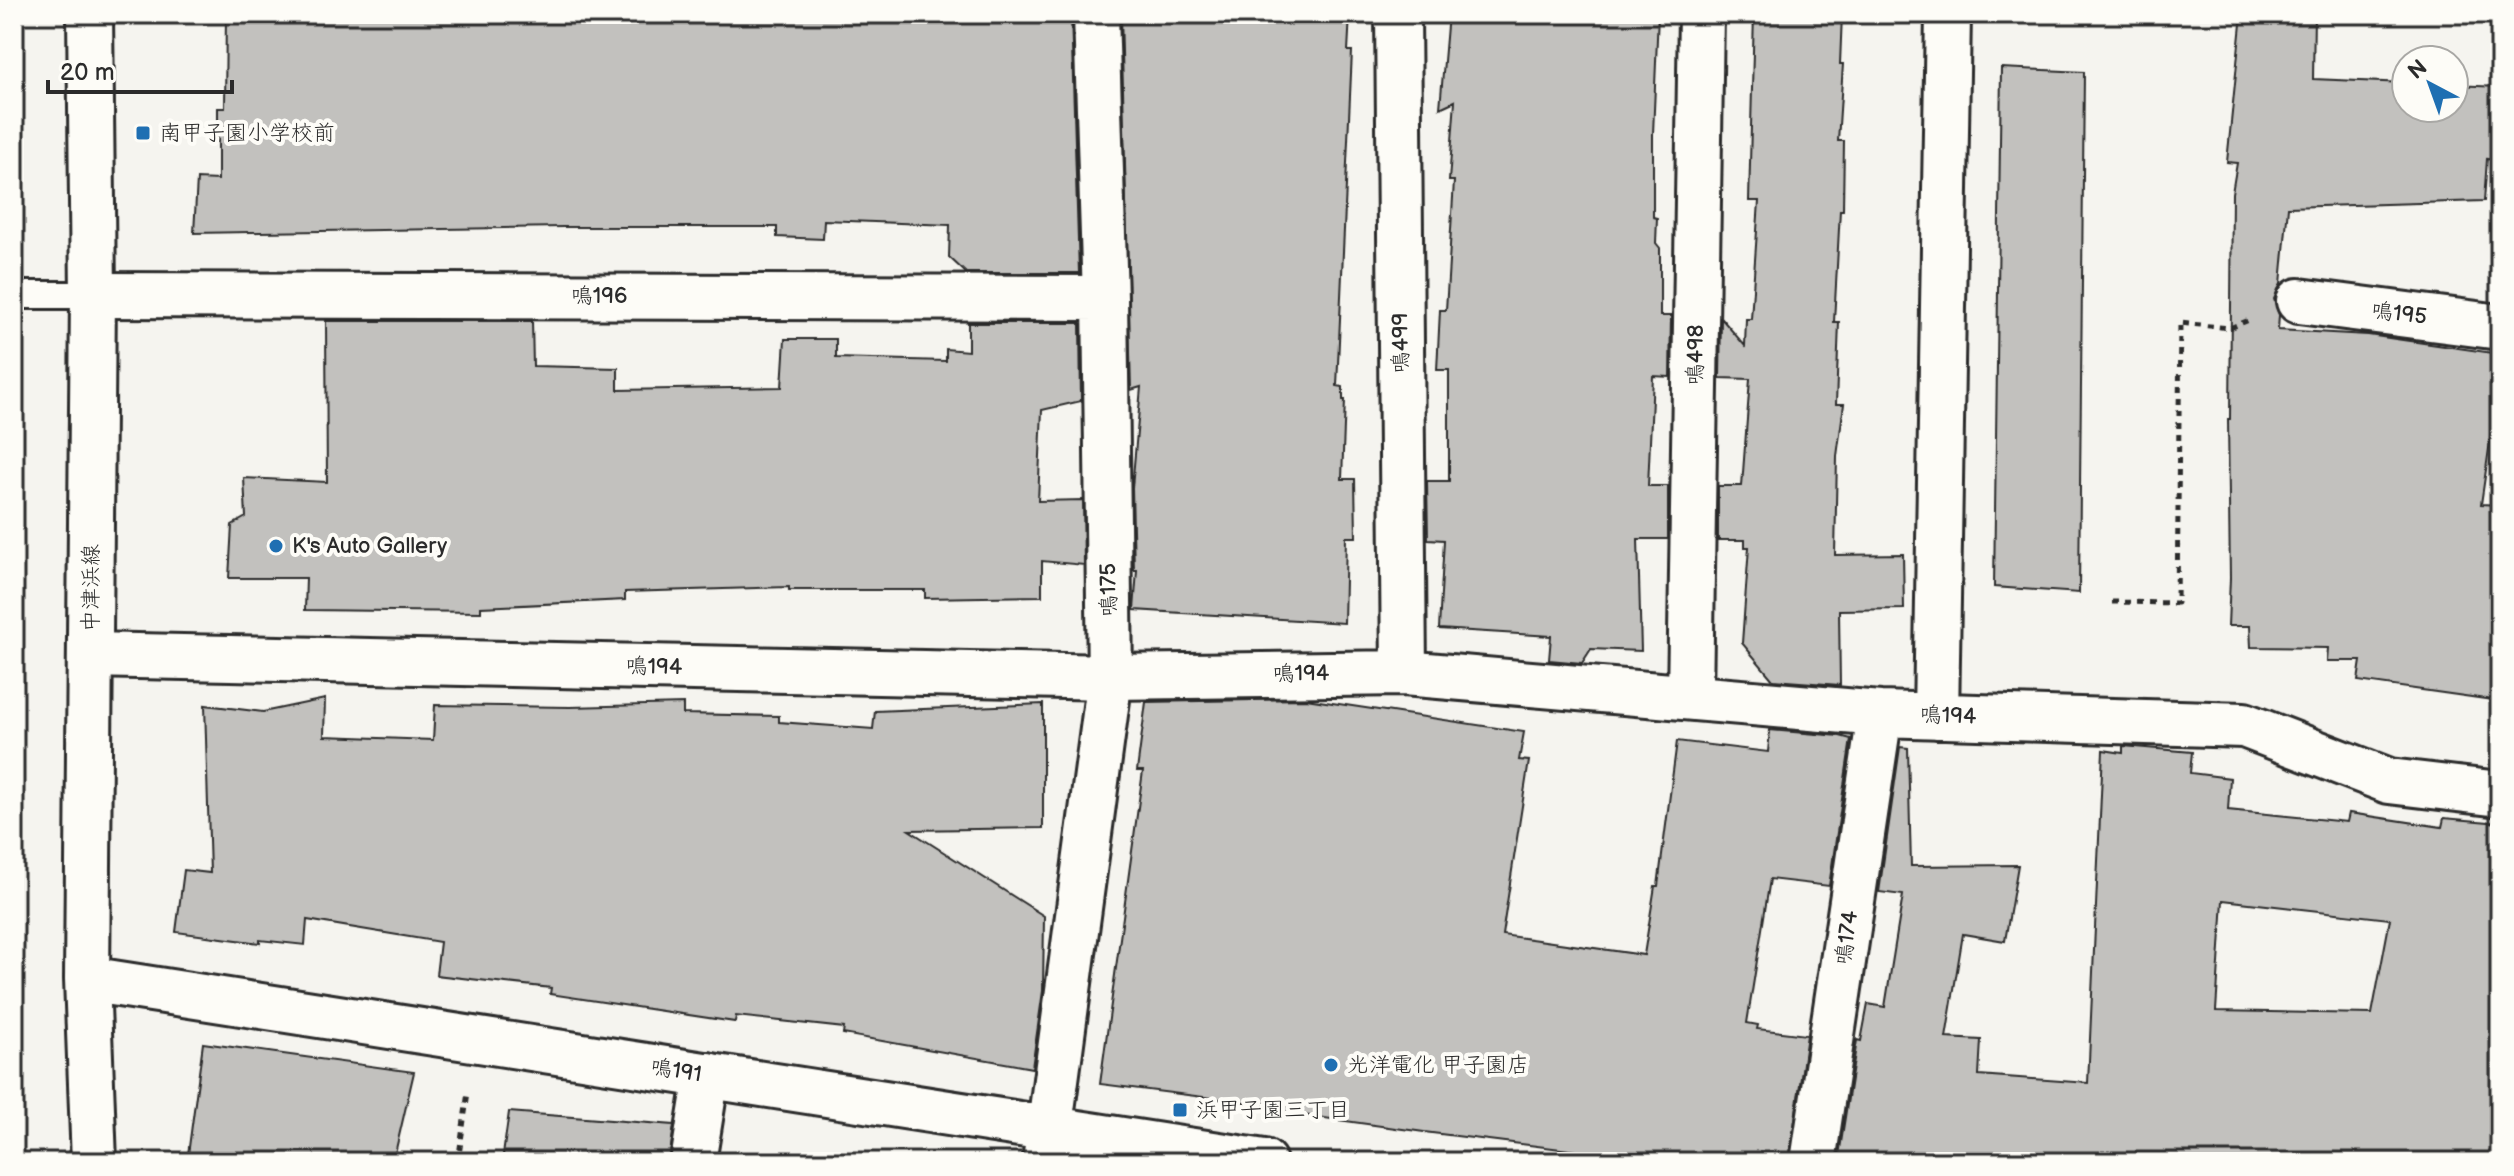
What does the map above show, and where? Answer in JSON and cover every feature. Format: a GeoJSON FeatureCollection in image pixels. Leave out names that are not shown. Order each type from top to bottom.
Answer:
{"type":"FeatureCollection","features":[{"type":"Feature","properties":{"kind":"street","name":"中津浜線"},"geometry":{"type":"LineString","coordinates":[[90,14],[93,295],[87,979],[94,1162]]}},
{"type":"Feature","properties":{"kind":"street","name":"鳴175"},"geometry":{"type":"LineString","coordinates":[[1048,1145],[1110,677],[1105,298],[1096,14]]}},
{"type":"Feature","properties":{"kind":"street","name":"鳴499"},"geometry":{"type":"LineString","coordinates":[[1398,14],[1404,673]]}},
{"type":"Feature","properties":{"kind":"street","name":"鳴498"},"geometry":{"type":"LineString","coordinates":[[1690,696],[1701,14]]}},
{"type":"Feature","properties":{"kind":"street"},"geometry":{"type":"LineString","coordinates":[[1936,716],[1948,14]]}},
{"type":"Feature","properties":{"kind":"street","name":"鳴196"},"geometry":{"type":"LineString","coordinates":[[93,295],[1105,298]]}},
{"type":"Feature","properties":{"kind":"street","name":"鳴195"},"geometry":{"type":"LineString","coordinates":[[2299,301],[2500,327]]}},
{"type":"Feature","properties":{"kind":"street","name":"鳴194"},"geometry":{"type":"LineString","coordinates":[[90,655],[1110,677],[1404,673],[1880,714],[2244,725],[2389,781],[2500,794]]}},
{"type":"Feature","properties":{"kind":"street","name":"鳴174"},"geometry":{"type":"LineString","coordinates":[[1813,1162],[1880,714]]}},
{"type":"Feature","properties":{"kind":"street","name":"鳴191"},"geometry":{"type":"LineString","coordinates":[[87,979],[707,1075],[1048,1145],[1264,1162]]}},
{"type":"Feature","properties":{"kind":"street"},"geometry":{"type":"LineString","coordinates":[[693,1162],[707,1075]]}},
{"type":"Feature","properties":{"kind":"lane"},"geometry":{"type":"LineString","coordinates":[[14,295],[93,295]]}},
{"type":"Feature","properties":{"kind":"path"},"geometry":{"type":"LineString","coordinates":[[2112,602],[2177,603],[2180,323],[2230,328],[2299,301]]}},
{"type":"Feature","properties":{"kind":"path"},"geometry":{"type":"LineString","coordinates":[[458,1162],[475,1039]]}},
{"type":"Feature","properties":{"kind":"building"},"geometry":{"type":"Polygon","coordinates":[[[226,14],[1071,14],[1079,273],[966,273],[949,257],[950,225],[824,220],[823,239],[777,237],[777,227],[194,233],[197,179],[218,180],[218,108],[225,108],[226,14]]]}},
{"type":"Feature","properties":{"kind":"building"},"geometry":{"type":"Polygon","coordinates":[[[1121,14],[1350,14],[1348,51],[1352,51],[1337,386],[1343,387],[1345,400],[1342,479],[1355,479],[1356,537],[1346,537],[1344,623],[1134,610],[1137,570],[1134,570],[1132,488],[1141,387],[1131,390],[1121,14]]]}},
{"type":"Feature","properties":{"kind":"building"},"geometry":{"type":"Polygon","coordinates":[[[1448,14],[1658,14],[1653,217],[1657,218],[1656,243],[1660,248],[1660,316],[1671,316],[1670,377],[1653,376],[1648,486],[1668,486],[1668,539],[1638,539],[1641,651],[1591,649],[1582,663],[1549,660],[1551,636],[1439,629],[1444,540],[1428,539],[1427,481],[1449,481],[1449,370],[1437,370],[1440,310],[1446,310],[1454,181],[1449,181],[1455,101],[1440,108],[1448,14]]]}},
{"type":"Feature","properties":{"kind":"building"},"geometry":{"type":"Polygon","coordinates":[[[1754,14],[1842,14],[1840,64],[1843,64],[1838,141],[1844,141],[1843,210],[1840,210],[1834,322],[1839,322],[1836,404],[1844,404],[1837,456],[1835,555],[1903,554],[1904,609],[1839,610],[1840,685],[1773,680],[1742,643],[1749,547],[1745,547],[1745,540],[1718,540],[1718,486],[1742,486],[1750,379],[1720,378],[1721,318],[1745,346],[1746,319],[1751,319],[1759,201],[1749,201],[1754,14]]]}},
{"type":"Feature","properties":{"kind":"building"},"geometry":{"type":"Polygon","coordinates":[[[2242,14],[2314,14],[2313,79],[2390,82],[2390,124],[2470,124],[2470,86],[2500,87],[2500,161],[2487,159],[2484,201],[2288,207],[2281,284],[2274,299],[2279,315],[2278,330],[2368,335],[2500,354],[2481,504],[2500,505],[2500,701],[2358,681],[2361,661],[2327,661],[2328,648],[2251,647],[2250,626],[2228,626],[2232,193],[2237,163],[2227,162],[2242,14]]]}},
{"type":"Feature","properties":{"kind":"building"},"geometry":{"type":"Polygon","coordinates":[[[2001,68],[2084,72],[2079,593],[1994,587],[2001,68]]]}},
{"type":"Feature","properties":{"kind":"building"},"geometry":{"type":"Polygon","coordinates":[[[326,321],[532,321],[533,366],[618,368],[618,390],[782,387],[785,339],[836,339],[836,358],[946,361],[946,349],[968,351],[968,323],[1080,323],[1081,401],[1042,410],[1038,501],[1083,500],[1084,565],[1042,561],[1042,596],[925,598],[925,590],[789,590],[789,587],[625,592],[625,600],[481,607],[481,612],[305,610],[306,578],[229,578],[232,525],[246,517],[244,478],[327,482],[326,321]]]}},
{"type":"Feature","properties":{"kind":"building"},"geometry":{"type":"Polygon","coordinates":[[[325,699],[324,736],[433,740],[435,705],[570,707],[683,704],[683,714],[779,716],[779,722],[873,729],[875,711],[1043,704],[1043,828],[909,830],[1044,916],[1043,991],[1032,1068],[843,1034],[844,1028],[736,1016],[735,1022],[550,994],[551,988],[436,975],[440,942],[307,920],[305,945],[260,940],[260,943],[176,932],[184,870],[210,873],[205,705],[263,712],[325,699]]]}},
{"type":"Feature","properties":{"kind":"building"},"geometry":{"type":"Polygon","coordinates":[[[1306,699],[1524,732],[1519,760],[1529,761],[1502,935],[1644,955],[1655,886],[1658,886],[1677,741],[1768,752],[1770,730],[1851,739],[1829,886],[1770,879],[1747,1023],[1758,1025],[1757,1029],[1807,1035],[1789,1162],[1665,1162],[1424,1132],[1274,1111],[1274,1106],[1100,1084],[1143,771],[1137,771],[1146,702],[1306,699]]]}},
{"type":"Feature","properties":{"kind":"building"},"geometry":{"type":"Polygon","coordinates":[[[2123,746],[2192,752],[2190,773],[2230,778],[2228,810],[2347,822],[2349,813],[2442,827],[2444,818],[2500,823],[2500,1162],[1838,1162],[1857,1040],[1861,1041],[1868,1004],[1885,1007],[1903,895],[1879,892],[1900,747],[1908,748],[1911,866],[2018,865],[2005,941],[1963,934],[1946,1038],[1981,1040],[1979,1075],[2088,1083],[2103,750],[2123,753],[2123,746]],[[2223,900],[2216,1011],[2372,1014],[2390,919],[2223,900]]]}},
{"type":"Feature","properties":{"kind":"building"},"geometry":{"type":"Polygon","coordinates":[[[203,1043],[414,1072],[393,1162],[187,1162],[203,1043]]]}},
{"type":"Feature","properties":{"kind":"building"},"geometry":{"type":"Polygon","coordinates":[[[509,1112],[674,1125],[669,1162],[502,1162],[509,1112]]]}},
{"type":"Feature","properties":{"kind":"place","name":"南甲子園小学校前"},"geometry":{"type":"Point","coordinates":[143,133]}},
{"type":"Feature","properties":{"kind":"place","name":"K's Auto Gallery"},"geometry":{"type":"Point","coordinates":[276,546]}},
{"type":"Feature","properties":{"kind":"place","name":"光洋電化 甲子園店"},"geometry":{"type":"Point","coordinates":[1331,1065]}},
{"type":"Feature","properties":{"kind":"place","name":"浜甲子園三丁目"},"geometry":{"type":"Point","coordinates":[1180,1110]}}]}
